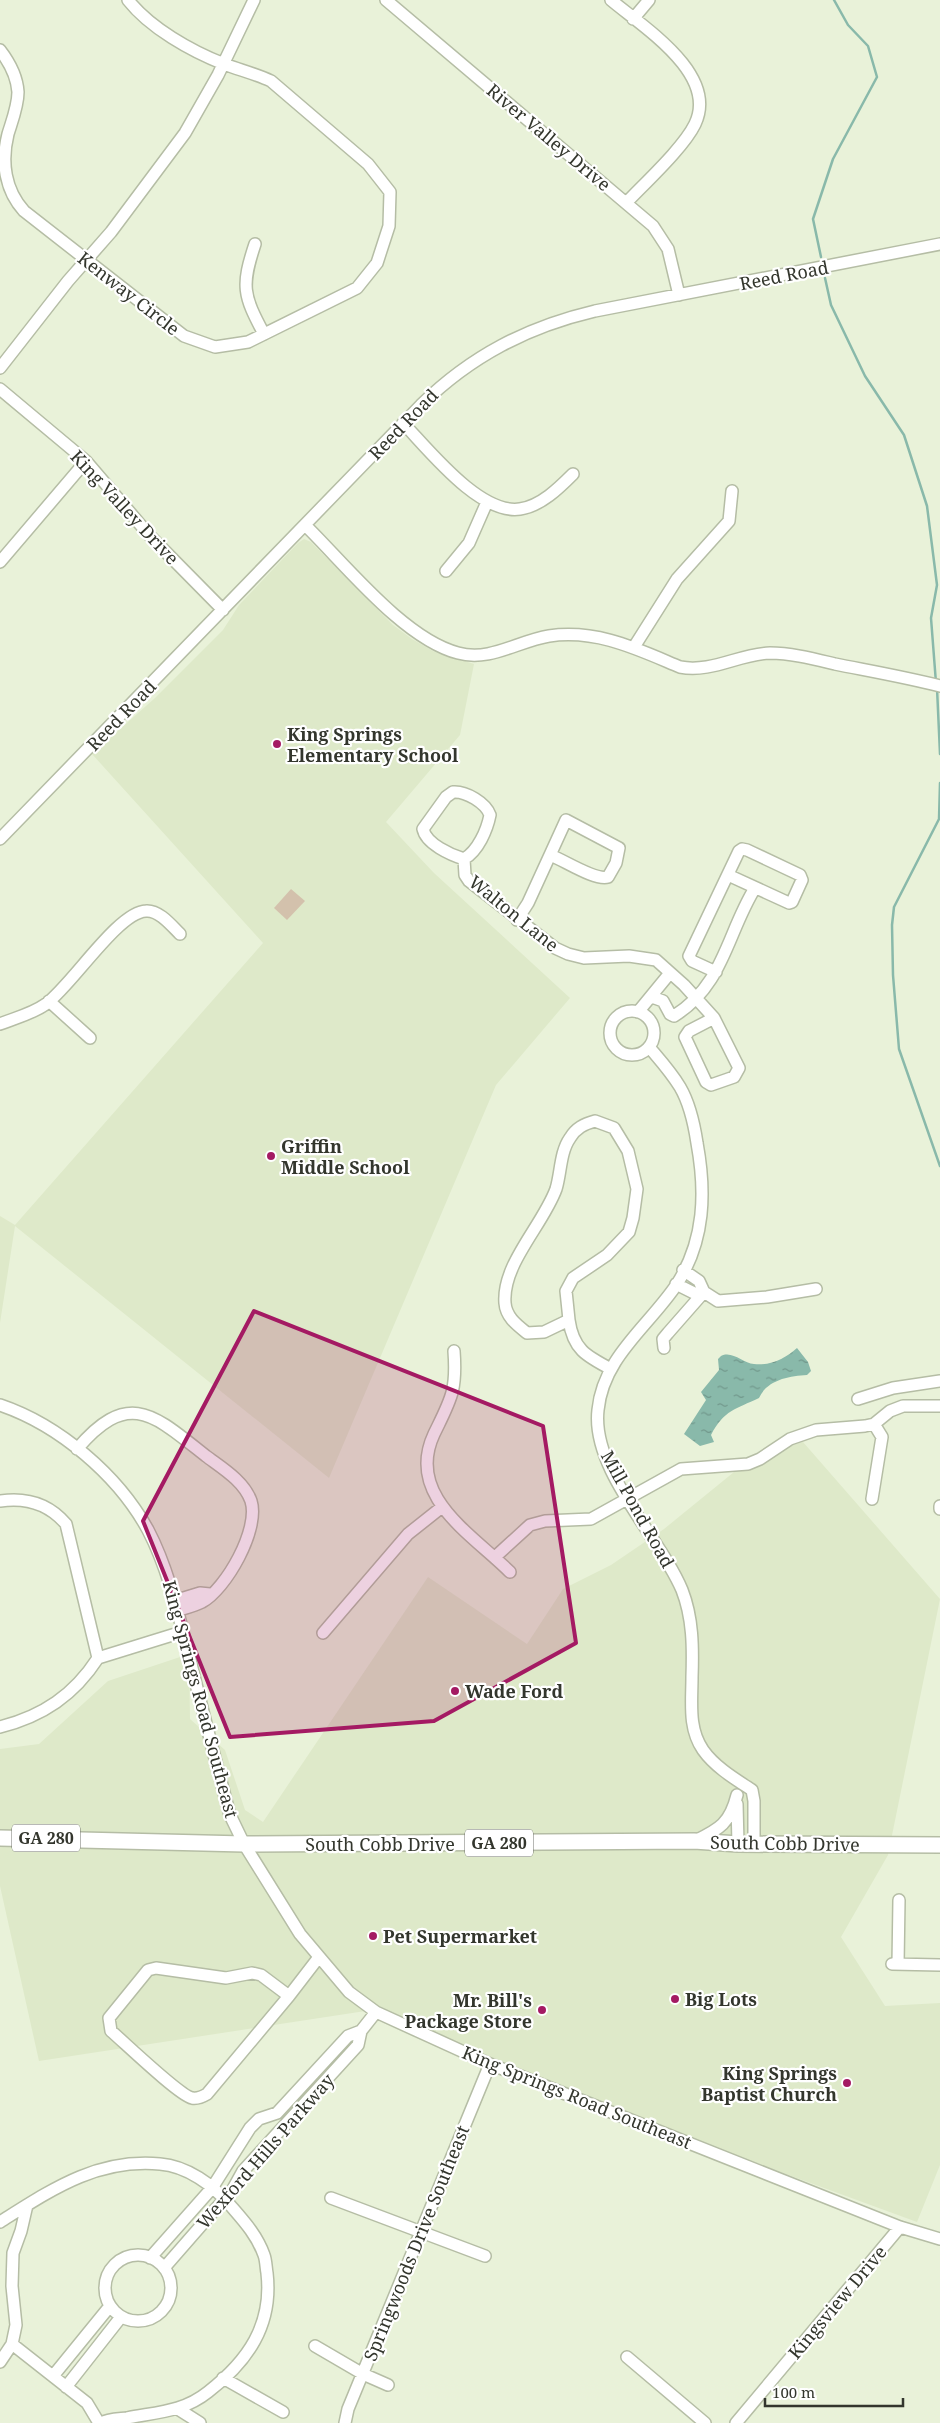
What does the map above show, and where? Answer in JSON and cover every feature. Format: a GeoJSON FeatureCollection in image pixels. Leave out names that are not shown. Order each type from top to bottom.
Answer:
{"type":"FeatureCollection","features":[{"type":"Feature","properties":{"kind":"main road","name":"South Cobb Drive"},"geometry":{"type":"LineString","coordinates":[[0,1838],[244,1844],[694,1841],[738,1844],[940,1845]]}},
{"type":"Feature","properties":{"kind":"street","name":"Kenway Circle"},"geometry":{"type":"LineString","coordinates":[[0,50],[13,70],[18,95],[6,150],[6,173],[11,193],[24,211],[184,336],[215,347],[248,342],[357,288],[377,263],[389,226],[390,192],[368,164],[277,86],[255,73],[224,64],[169,36],[140,13],[128,0]]}},
{"type":"Feature","properties":{"kind":"street"},"geometry":{"type":"LineString","coordinates":[[0,368],[86,260],[111,232],[185,133],[224,64],[254,0]]}},
{"type":"Feature","properties":{"kind":"street","name":"River Valley Drive"},"geometry":{"type":"LineString","coordinates":[[386,0],[627,202],[653,226],[665,242],[680,295]]}},
{"type":"Feature","properties":{"kind":"street"},"geometry":{"type":"LineString","coordinates":[[611,0],[675,54],[693,76],[699,92],[699,110],[695,123],[686,137],[627,202]]}},
{"type":"Feature","properties":{"kind":"street"},"geometry":{"type":"LineString","coordinates":[[633,19],[649,0]]}},
{"type":"Feature","properties":{"kind":"street"},"geometry":{"type":"LineString","coordinates":[[255,244],[246,272],[245,292],[264,334]]}},
{"type":"Feature","properties":{"kind":"street","name":"Reed Road"},"geometry":{"type":"LineString","coordinates":[[2,834],[306,525],[403,423],[454,375],[490,350],[530,330],[579,315],[940,244]]}},
{"type":"Feature","properties":{"kind":"street","name":"King Valley Drive"},"geometry":{"type":"LineString","coordinates":[[0,389],[86,461],[157,543],[223,610]]}},
{"type":"Feature","properties":{"kind":"street"},"geometry":{"type":"LineString","coordinates":[[403,423],[468,489],[487,502],[500,507],[520,510],[548,496],[573,474]]}},
{"type":"Feature","properties":{"kind":"street"},"geometry":{"type":"LineString","coordinates":[[0,562],[86,461]]}},
{"type":"Feature","properties":{"kind":"street"},"geometry":{"type":"LineString","coordinates":[[634,647],[677,579],[729,520],[732,491]]}},
{"type":"Feature","properties":{"kind":"street"},"geometry":{"type":"LineString","coordinates":[[446,571],[468,544],[487,502]]}},
{"type":"Feature","properties":{"kind":"street"},"geometry":{"type":"LineString","coordinates":[[306,525],[402,621],[451,651],[470,656],[483,655],[534,640],[562,635],[603,638],[634,647],[680,667],[690,669],[713,667],[746,657],[771,653],[912,679],[940,686]]}},
{"type":"Feature","properties":{"kind":"street"},"geometry":{"type":"LineString","coordinates":[[457,792],[478,801],[488,810],[490,815],[478,844],[471,855],[464,859],[449,853],[430,840],[423,829],[446,797],[457,792]]}},
{"type":"Feature","properties":{"kind":"street"},"geometry":{"type":"LineString","coordinates":[[517,920],[528,903],[566,820],[620,848],[611,874],[605,878],[592,875],[550,855]]}},
{"type":"Feature","properties":{"kind":"street"},"geometry":{"type":"LineString","coordinates":[[716,972],[692,961],[689,956],[739,851],[742,849],[802,877],[801,886],[789,904],[728,875]]}},
{"type":"Feature","properties":{"kind":"street","name":"Walton Lane"},"geometry":{"type":"LineString","coordinates":[[464,859],[465,875],[469,881],[555,948],[568,954],[593,958],[643,956],[656,960],[714,1018],[739,1068],[734,1077],[711,1085],[706,1082],[685,1038],[689,1031],[714,1018]]}},
{"type":"Feature","properties":{"kind":"street"},"geometry":{"type":"LineString","coordinates":[[652,1026],[686,1000],[696,999],[716,972],[755,888]]}},
{"type":"Feature","properties":{"kind":"street"},"geometry":{"type":"LineString","coordinates":[[0,1024],[28,1014],[49,1001],[80,971],[110,934],[133,915],[143,911],[157,914],[180,934]]}},
{"type":"Feature","properties":{"kind":"street"},"geometry":{"type":"LineString","coordinates":[[638,1012],[670,973]]}},
{"type":"Feature","properties":{"kind":"street"},"geometry":{"type":"LineString","coordinates":[[652,997],[663,1001],[670,1014]]}},
{"type":"Feature","properties":{"kind":"street"},"geometry":{"type":"LineString","coordinates":[[49,1001],[90,1038]]}},
{"type":"Feature","properties":{"kind":"street"},"geometry":{"type":"LineString","coordinates":[[627,1012],[638,1012],[647,1018],[652,1026],[653,1040],[649,1047],[635,1055],[625,1054],[617,1049],[612,1042],[612,1025],[619,1016],[627,1012]]}},
{"type":"Feature","properties":{"kind":"street","name":"Mill Pond Road"},"geometry":{"type":"LineString","coordinates":[[649,1047],[680,1088],[689,1106],[703,1180],[700,1231],[684,1270],[676,1284],[626,1345],[606,1378],[598,1411],[601,1442],[607,1461],[664,1557],[686,1601],[692,1638],[690,1707],[696,1736],[703,1751],[721,1769],[752,1790],[754,1801],[754,1844]]}},
{"type":"Feature","properties":{"kind":"street"},"geometry":{"type":"LineString","coordinates":[[569,1320],[544,1332],[527,1333],[512,1322],[505,1305],[506,1287],[516,1263],[556,1189],[568,1140],[584,1125],[601,1122],[614,1128],[620,1134],[632,1162],[637,1189],[634,1218],[629,1232],[607,1255],[573,1278],[566,1291],[572,1338],[587,1356],[611,1369]]}},
{"type":"Feature","properties":{"kind":"street"},"geometry":{"type":"LineString","coordinates":[[684,1270],[699,1281],[704,1292],[718,1301],[767,1297],[816,1289]]}},
{"type":"Feature","properties":{"kind":"street"},"geometry":{"type":"LineString","coordinates":[[676,1284],[694,1293],[704,1292]]}},
{"type":"Feature","properties":{"kind":"street"},"geometry":{"type":"LineString","coordinates":[[664,1348],[664,1339],[668,1333],[704,1292]]}},
{"type":"Feature","properties":{"kind":"street"},"geometry":{"type":"LineString","coordinates":[[454,1351],[455,1386],[431,1441],[426,1458],[429,1484],[442,1507],[510,1572]]}},
{"type":"Feature","properties":{"kind":"street"},"geometry":{"type":"LineString","coordinates":[[858,1399],[893,1388],[940,1381]]}},
{"type":"Feature","properties":{"kind":"street","name":"King Springs Road Southeast"},"geometry":{"type":"LineString","coordinates":[[0,1405],[47,1428],[77,1449],[114,1485],[139,1516],[158,1551],[175,1606],[230,1815],[244,1844],[286,1913],[319,1957],[349,1992],[376,2012],[490,2064],[900,2226],[940,2239]]}},
{"type":"Feature","properties":{"kind":"street"},"geometry":{"type":"LineString","coordinates":[[495,1557],[530,1525],[545,1521],[591,1519],[681,1468],[748,1464],[760,1459],[790,1439],[808,1433],[874,1424],[896,1408],[940,1406]]}},
{"type":"Feature","properties":{"kind":"street"},"geometry":{"type":"LineString","coordinates":[[77,1449],[99,1426],[113,1417],[128,1413],[146,1414],[169,1426],[241,1485],[252,1505],[252,1524],[228,1576],[203,1602],[175,1606]]}},
{"type":"Feature","properties":{"kind":"street"},"geometry":{"type":"LineString","coordinates":[[872,1499],[882,1436],[874,1424]]}},
{"type":"Feature","properties":{"kind":"street"},"geometry":{"type":"LineString","coordinates":[[0,1501],[20,1499],[40,1504],[58,1514],[66,1524],[98,1658]]}},
{"type":"Feature","properties":{"kind":"street"},"geometry":{"type":"LineString","coordinates":[[323,1633],[408,1534],[442,1507]]}},
{"type":"Feature","properties":{"kind":"street"},"geometry":{"type":"LineString","coordinates":[[0,1727],[39,1714],[56,1704],[72,1691],[98,1658],[182,1632]]}},
{"type":"Feature","properties":{"kind":"street"},"geometry":{"type":"LineString","coordinates":[[694,1841],[723,1825],[733,1810],[741,1783]]}},
{"type":"Feature","properties":{"kind":"street"},"geometry":{"type":"LineString","coordinates":[[737,1795],[738,1844]]}},
{"type":"Feature","properties":{"kind":"street"},"geometry":{"type":"LineString","coordinates":[[899,1900],[895,1964],[940,1964]]}},
{"type":"Feature","properties":{"kind":"street"},"geometry":{"type":"LineString","coordinates":[[289,1996],[267,1979],[252,1972],[226,1978],[156,1968],[148,1970],[109,2018],[109,2024],[111,2031],[166,2078],[190,2098],[198,2099],[207,2094],[289,1996],[319,1957]]}},
{"type":"Feature","properties":{"kind":"street","name":"Wexford Hills Parkway"},"geometry":{"type":"LineString","coordinates":[[164,2268],[225,2199],[243,2170],[358,2045],[361,2031],[376,2012]]}},
{"type":"Feature","properties":{"kind":"street","name":"Wexford Hills Parkway"},"geometry":{"type":"LineString","coordinates":[[150,2258],[212,2188],[250,2128],[259,2119],[277,2113],[348,2036],[361,2031]]}},
{"type":"Feature","properties":{"kind":"street","name":"Springwoods Drive Southeast"},"geometry":{"type":"LineString","coordinates":[[345,2423],[348,2409],[490,2064]]}},
{"type":"Feature","properties":{"kind":"street"},"geometry":{"type":"LineString","coordinates":[[306,2082],[316,2090]]}},
{"type":"Feature","properties":{"kind":"street"},"geometry":{"type":"LineString","coordinates":[[0,2222],[27,2205],[82,2175],[99,2168],[161,2164],[195,2175],[225,2199],[251,2229],[264,2255],[269,2291],[263,2324],[254,2345],[208,2392],[185,2408],[100,2423],[87,2404],[12,2344]]}},
{"type":"Feature","properties":{"kind":"street"},"geometry":{"type":"LineString","coordinates":[[331,2198],[485,2256]]}},
{"type":"Feature","properties":{"kind":"street"},"geometry":{"type":"LineString","coordinates":[[0,2362],[12,2344],[16,2325],[12,2286],[13,2253],[21,2231],[27,2205]]}},
{"type":"Feature","properties":{"kind":"street","name":"Kingsview Drive"},"geometry":{"type":"LineString","coordinates":[[736,2423],[900,2226]]}},
{"type":"Feature","properties":{"kind":"street"},"geometry":{"type":"LineString","coordinates":[[139,2255],[150,2258],[164,2268],[170,2279],[171,2292],[162,2310],[146,2320],[133,2321],[121,2317],[110,2306],[105,2284],[109,2272],[117,2263],[127,2257],[139,2255]]}},
{"type":"Feature","properties":{"kind":"street"},"geometry":{"type":"LineString","coordinates":[[53,2376],[110,2306]]}},
{"type":"Feature","properties":{"kind":"street"},"geometry":{"type":"LineString","coordinates":[[66,2387],[121,2317]]}},
{"type":"Feature","properties":{"kind":"street"},"geometry":{"type":"LineString","coordinates":[[316,2346],[363,2374],[388,2385]]}},
{"type":"Feature","properties":{"kind":"street"},"geometry":{"type":"LineString","coordinates":[[627,2356],[705,2423]]}},
{"type":"Feature","properties":{"kind":"street"},"geometry":{"type":"LineString","coordinates":[[223,2378],[283,2412]]}},
{"type":"Feature","properties":{"kind":"street"},"geometry":{"type":"LineString","coordinates":[[178,2409],[200,2423]]}},
{"type":"Feature","properties":{"kind":"highlighted area"},"geometry":{"type":"Polygon","coordinates":[[[254,1311],[543,1426],[576,1643],[434,1721],[230,1737],[143,1521],[254,1311]]]}},
{"type":"Feature","properties":{"kind":"shaded area","name":"Griffin Middle School"},"geometry":{"type":"Polygon","coordinates":[[[304,539],[311,542],[393,625],[412,639],[433,651],[474,664],[460,735],[386,822],[434,873],[570,998],[496,1085],[329,1478],[15,1226],[0,1323],[0,1216],[15,1225],[263,943],[92,754],[155,698],[223,630],[239,605],[304,539]]]}},
{"type":"Feature","properties":{"kind":"shaded area"},"geometry":{"type":"Polygon","coordinates":[[[291,889],[305,901],[287,920],[274,908],[291,889]]]}},
{"type":"Feature","properties":{"kind":"shaded area"},"geometry":{"type":"Polygon","coordinates":[[[803,1442],[940,1599],[888,1855],[841,1937],[885,2006],[940,2003],[940,2165],[917,2222],[748,2160],[496,2062],[372,2010],[39,2061],[0,1886],[0,1749],[39,1744],[108,1681],[189,1654],[190,1719],[225,1750],[245,1810],[263,1822],[428,1577],[527,1644],[563,1589],[611,1565],[664,1529],[750,1459],[803,1442]]]}},
{"type":"Feature","properties":{"kind":"water"},"geometry":{"type":"Polygon","coordinates":[[[797,1348],[808,1362],[811,1371],[807,1375],[779,1380],[767,1387],[759,1398],[731,1411],[721,1420],[711,1435],[714,1442],[700,1446],[684,1434],[706,1400],[701,1392],[719,1370],[718,1359],[721,1356],[729,1355],[754,1364],[766,1364],[783,1358],[797,1348]]]}},
{"type":"Feature","properties":{"kind":"waterway"},"geometry":{"type":"LineString","coordinates":[[821,257],[813,219],[833,159],[877,77],[868,46],[848,25],[834,0]]}},
{"type":"Feature","properties":{"kind":"waterway"},"geometry":{"type":"LineString","coordinates":[[825,278],[831,305],[865,376],[904,435],[927,506],[937,585],[931,618],[936,683]]}},
{"type":"Feature","properties":{"kind":"waterway"},"geometry":{"type":"LineString","coordinates":[[937,688],[940,754]]}},
{"type":"Feature","properties":{"kind":"waterway"},"geometry":{"type":"LineString","coordinates":[[940,783],[939,819],[894,907],[892,925],[893,975],[899,1049],[940,1166]]}},
{"type":"Feature","properties":{"kind":"place","name":"King Springs Elementary School"},"geometry":{"type":"Point","coordinates":[277,744]}},
{"type":"Feature","properties":{"kind":"place","name":"Griffin Middle School"},"geometry":{"type":"Point","coordinates":[271,1156]}},
{"type":"Feature","properties":{"kind":"place","name":"Wade Ford"},"geometry":{"type":"Point","coordinates":[455,1691]}},
{"type":"Feature","properties":{"kind":"place","name":"Pet Supermarket"},"geometry":{"type":"Point","coordinates":[373,1936]}},
{"type":"Feature","properties":{"kind":"place","name":"Big Lots"},"geometry":{"type":"Point","coordinates":[675,1999]}},
{"type":"Feature","properties":{"kind":"place","name":"Mr. Bill's Package Store"},"geometry":{"type":"Point","coordinates":[542,2010]}},
{"type":"Feature","properties":{"kind":"place","name":"King Springs Baptist Church"},"geometry":{"type":"Point","coordinates":[847,2083]}}]}
